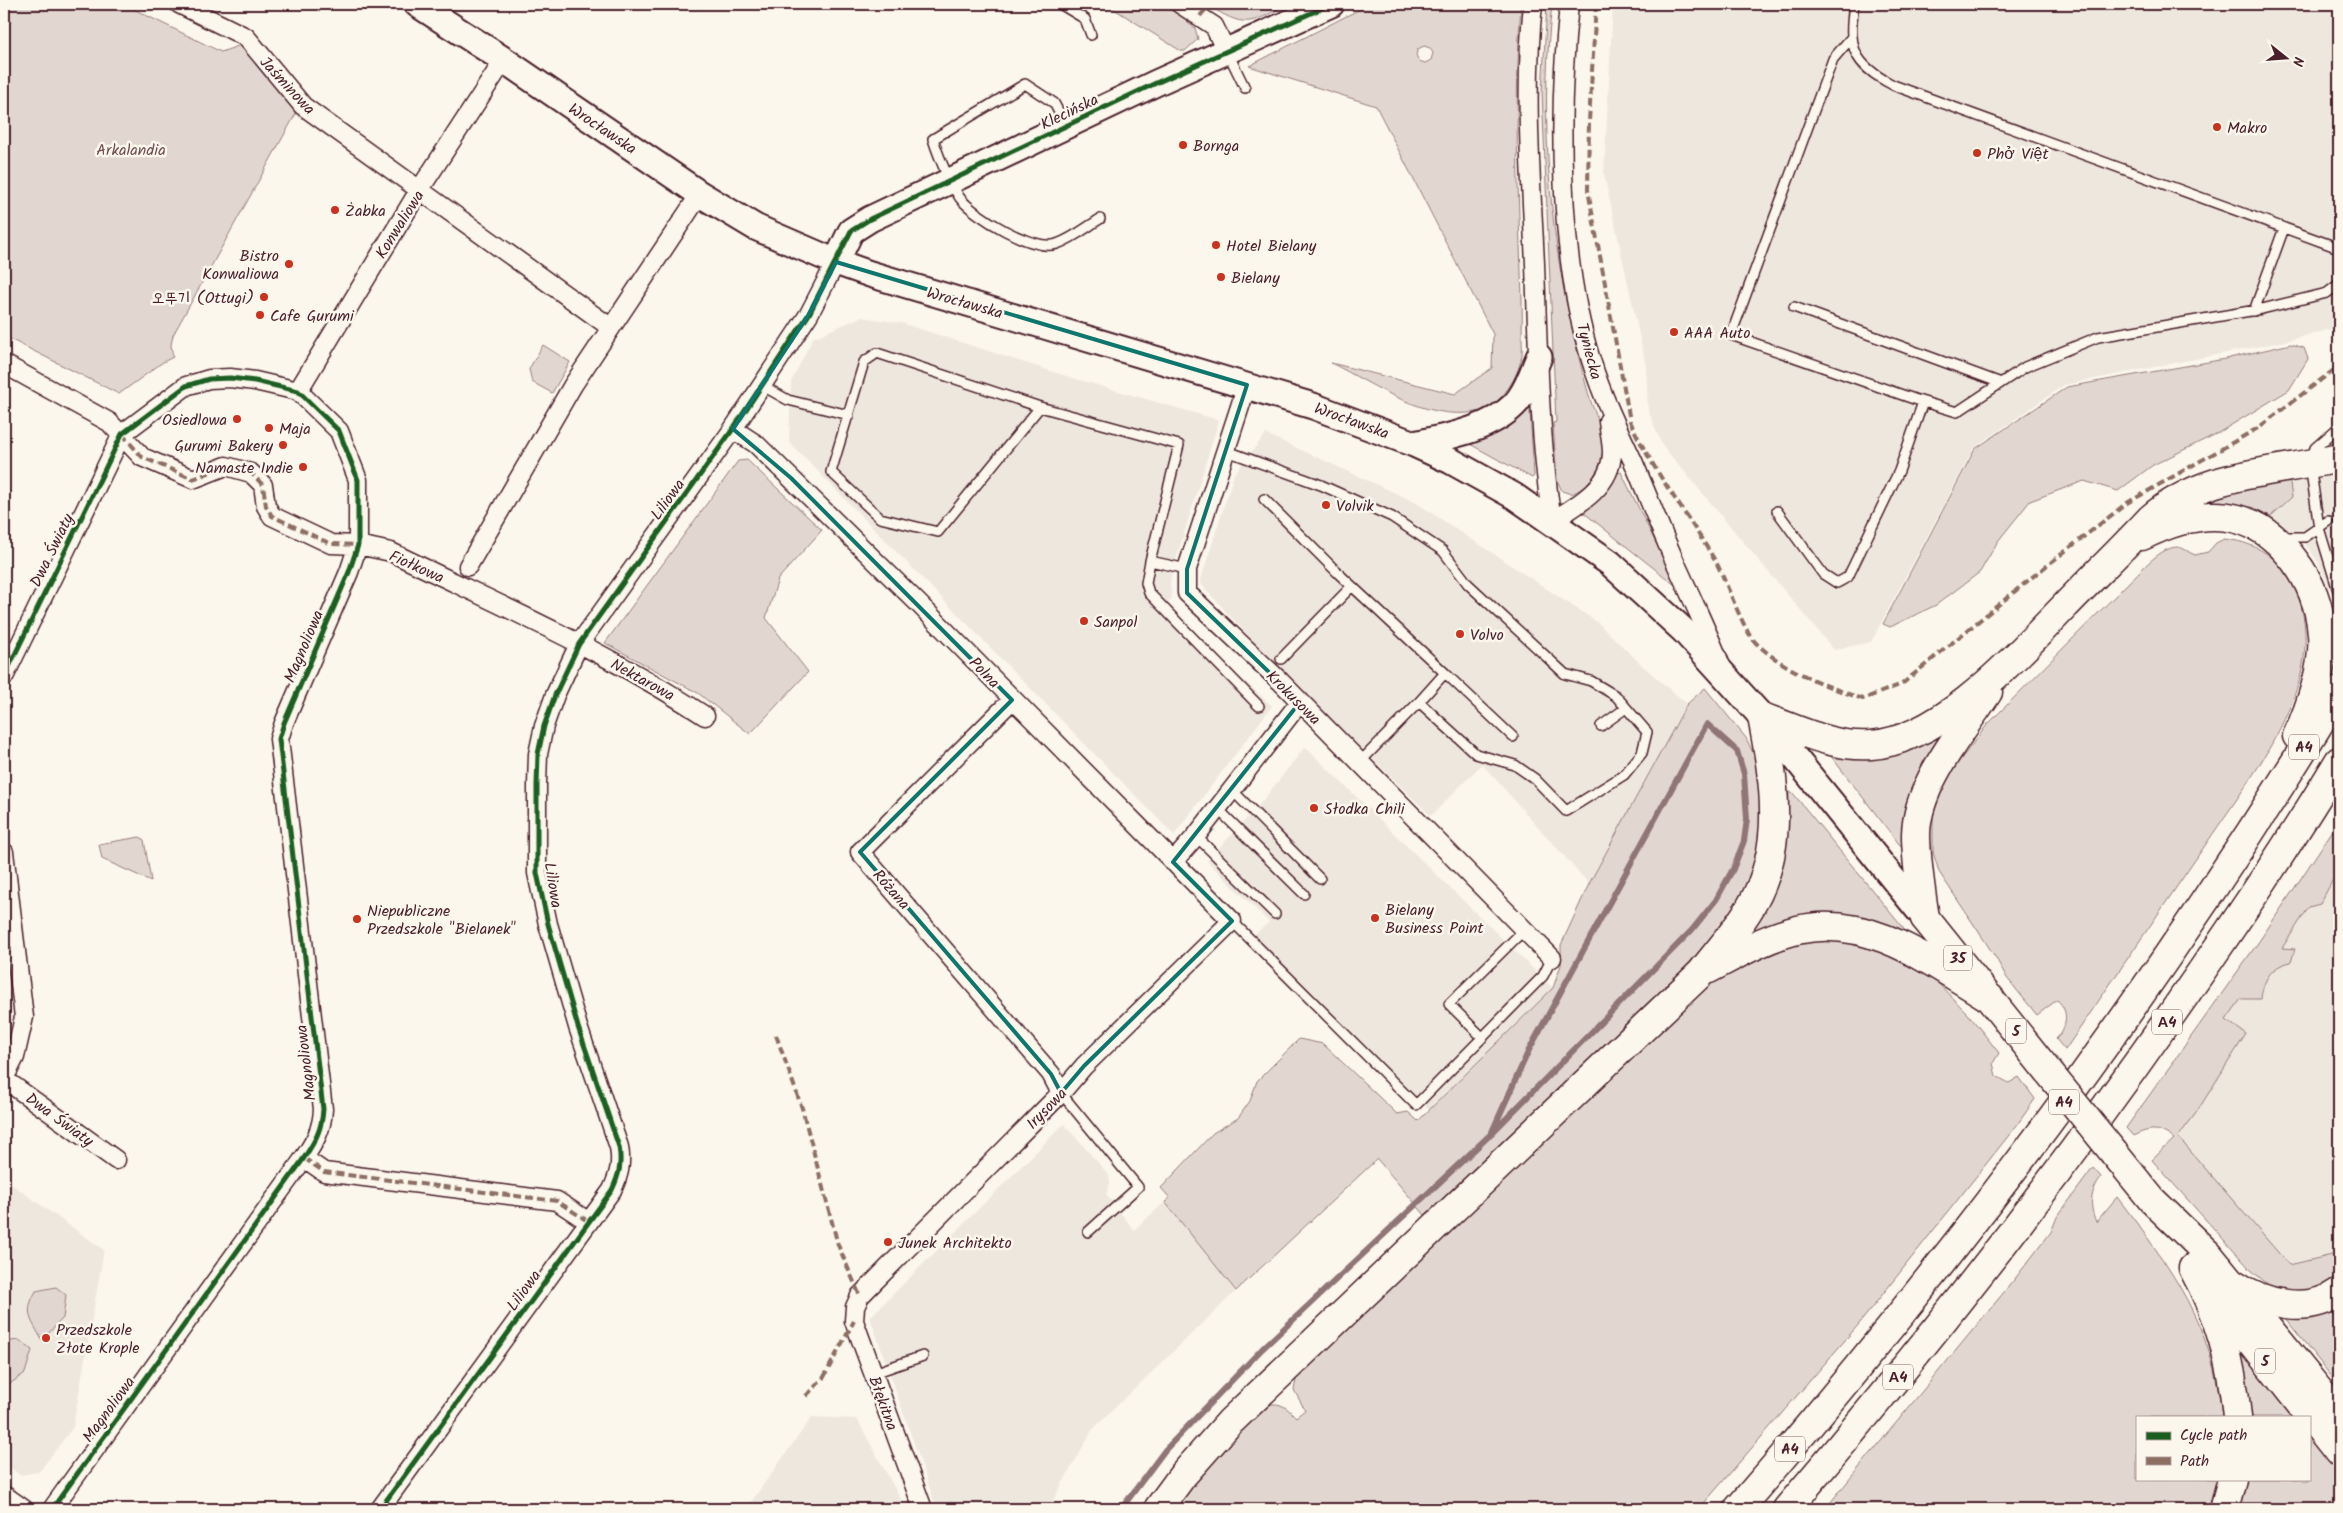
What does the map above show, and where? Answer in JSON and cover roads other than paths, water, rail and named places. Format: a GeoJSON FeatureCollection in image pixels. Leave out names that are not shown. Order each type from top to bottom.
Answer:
{"type":"FeatureCollection","features":[{"type":"Feature","properties":{"kind":"main road","name":"Wrocławska"},"geometry":{"type":"LineString","coordinates":[[417,4],[504,60],[700,194],[755,227],[836,262],[870,274],[1247,385],[1339,415],[1414,444],[1488,481],[1552,521]]}},
{"type":"Feature","properties":{"kind":"main road","name":"Klecińska"},"geometry":{"type":"LineString","coordinates":[[836,262],[851,232],[870,218],[1226,51],[1331,4]]}},
{"type":"Feature","properties":{"kind":"main road"},"geometry":{"type":"LineString","coordinates":[[1414,444],[1465,431],[1499,417],[1515,404],[1529,380],[1539,357]]}},
{"type":"Feature","properties":{"kind":"main road"},"geometry":{"type":"LineString","coordinates":[[1762,716],[1837,743],[1854,746],[1884,744],[1912,736],[1935,723],[2000,672],[2156,514],[2189,493],[2245,474],[2321,469]]}},
{"type":"Feature","properties":{"kind":"main road"},"geometry":{"type":"LineString","coordinates":[[2122,548],[2158,528],[2209,516],[2230,517],[2245,521],[2276,538],[2303,570],[2314,594],[2322,634],[2322,652],[2314,692],[2267,803]]}},
{"type":"Feature","properties":{"kind":"main road","name":"35"},"geometry":{"type":"LineString","coordinates":[[1552,521],[1629,578],[1724,673],[1762,716],[1990,998]]}},
{"type":"Feature","properties":{"kind":"main road"},"geometry":{"type":"LineString","coordinates":[[1925,918],[1916,835],[1921,806],[1936,772],[2000,672]]}},
{"type":"Feature","properties":{"kind":"main road","name":"A4"},"geometry":{"type":"LineString","coordinates":[[1738,1509],[1864,1360],[2026,1154],[2167,956],[2339,691]]}},
{"type":"Feature","properties":{"kind":"main road"},"geometry":{"type":"LineString","coordinates":[[1158,1509],[1206,1447],[1251,1400],[1701,973],[1742,920],[1761,886],[1768,867],[1774,826],[1774,805],[1768,749],[1762,716]]}},
{"type":"Feature","properties":{"kind":"main road","name":"А4"},"geometry":{"type":"LineString","coordinates":[[1787,1509],[1934,1334],[2073,1153],[2196,979],[2318,796],[2339,761]]}},
{"type":"Feature","properties":{"kind":"main road"},"geometry":{"type":"LineString","coordinates":[[2318,796],[2339,770]]}},
{"type":"Feature","properties":{"kind":"main road"},"geometry":{"type":"LineString","coordinates":[[1701,973],[1752,946],[1778,936],[1817,927],[1834,928],[1871,933],[1901,945],[1990,998]]}},
{"type":"Feature","properties":{"kind":"main road","name":"5"},"geometry":{"type":"LineString","coordinates":[[1990,998],[2152,1200],[2209,1255],[2339,1415]]}},
{"type":"Feature","properties":{"kind":"main road","name":"5"},"geometry":{"type":"LineString","coordinates":[[2152,1200],[2193,1268],[2310,1416]]}},
{"type":"Feature","properties":{"kind":"main road"},"geometry":{"type":"LineString","coordinates":[[2193,1268],[2218,1320],[2230,1367],[2237,1416]]}},
{"type":"Feature","properties":{"kind":"main road"},"geometry":{"type":"LineString","coordinates":[[2233,1283],[2264,1300],[2283,1304],[2305,1304],[2323,1300],[2339,1292]]}},
{"type":"Feature","properties":{"kind":"main road","name":"5"},"geometry":{"type":"LineString","coordinates":[[2310,1416],[2339,1453]]}},
{"type":"Feature","properties":{"kind":"main road"},"geometry":{"type":"LineString","coordinates":[[2224,1509],[2232,1480]]}},
{"type":"Feature","properties":{"kind":"street","name":"Jaśminowa"},"geometry":{"type":"LineString","coordinates":[[179,4],[246,37],[303,106],[610,327]]}},
{"type":"Feature","properties":{"kind":"street"},"geometry":{"type":"LineString","coordinates":[[1180,4],[1214,26],[1226,51]]}},
{"type":"Feature","properties":{"kind":"street"},"geometry":{"type":"LineString","coordinates":[[1533,4],[1529,93],[1544,472],[1552,521]]}},
{"type":"Feature","properties":{"kind":"street","name":"Tyniecka"},"geometry":{"type":"LineString","coordinates":[[1569,4],[1564,47],[1563,144],[1568,231],[1580,318],[1590,358],[1606,406],[1633,461],[1724,673]]}},
{"type":"Feature","properties":{"kind":"street","name":"Konwaliowa"},"geometry":{"type":"LineString","coordinates":[[298,392],[420,189],[504,60]]}},
{"type":"Feature","properties":{"kind":"street"},"geometry":{"type":"LineString","coordinates":[[468,566],[573,385],[700,194]]}},
{"type":"Feature","properties":{"kind":"street","name":"Liliowa"},"geometry":{"type":"LineString","coordinates":[[380,1509],[612,1190],[619,1175],[621,1160],[619,1147],[570,999],[548,924],[538,873],[536,785],[538,754],[544,726],[579,644],[733,429],[809,314],[836,262]]}},
{"type":"Feature","properties":{"kind":"street"},"geometry":{"type":"LineString","coordinates":[[4,364],[90,410],[109,422],[122,434],[186,386],[209,379],[230,378],[255,381],[298,392],[339,430],[358,480],[358,545]]}},
{"type":"Feature","properties":{"kind":"street","name":"Krokusowa"},"geometry":{"type":"LineString","coordinates":[[1247,385],[1228,451],[1187,569],[1188,593],[1360,762],[1552,958]]}},
{"type":"Feature","properties":{"kind":"street","name":"35"},"geometry":{"type":"LineString","coordinates":[[1552,521],[1592,494],[1603,481],[1609,467],[1612,452],[1606,406]]}},
{"type":"Feature","properties":{"kind":"street","name":"Polna"},"geometry":{"type":"LineString","coordinates":[[733,429],[756,444],[792,478],[1232,921]]}},
{"type":"Feature","properties":{"kind":"street","name":"Fiołkowa"},"geometry":{"type":"LineString","coordinates":[[122,434],[142,457],[193,479],[226,466],[251,473],[263,485],[266,506],[272,516],[331,544],[358,545],[391,552],[579,644]]}},
{"type":"Feature","properties":{"kind":"street","name":"Dwa Światy"},"geometry":{"type":"LineString","coordinates":[[4,677],[122,434]]}},
{"type":"Feature","properties":{"kind":"street","name":"Magnoliowa"},"geometry":{"type":"LineString","coordinates":[[52,1509],[304,1158],[319,1136],[323,1124],[323,1108],[279,739],[284,722],[349,572],[358,545]]}},
{"type":"Feature","properties":{"kind":"street","name":"Nektarowa"},"geometry":{"type":"LineString","coordinates":[[579,644],[659,685],[705,716]]}},
{"type":"Feature","properties":{"kind":"street","name":"Różana"},"geometry":{"type":"LineString","coordinates":[[1012,700],[860,852],[1051,1074],[1062,1092]]}},
{"type":"Feature","properties":{"kind":"street"},"geometry":{"type":"LineString","coordinates":[[1172,862],[1196,836],[1300,702]]}},
{"type":"Feature","properties":{"kind":"street","name":"Dwa Światy"},"geometry":{"type":"LineString","coordinates":[[4,852],[10,948],[24,1017],[15,1057],[4,1079],[116,1160]]}},
{"type":"Feature","properties":{"kind":"street","name":"Irysowa"},"geometry":{"type":"LineString","coordinates":[[860,1296],[1062,1092],[1084,1066],[1232,921]]}},
{"type":"Feature","properties":{"kind":"street"},"geometry":{"type":"LineString","coordinates":[[304,1158],[324,1172],[558,1201],[589,1222]]}},
{"type":"Feature","properties":{"kind":"street","name":"Błękitna"},"geometry":{"type":"LineString","coordinates":[[860,1296],[855,1307],[854,1321],[923,1509]]}},
{"type":"Feature","properties":{"kind":"street"},"geometry":{"type":"LineString","coordinates":[[4,1495],[24,1509]]}},
{"type":"Feature","properties":{"kind":"lane"},"geometry":{"type":"LineString","coordinates":[[1060,4],[1085,19],[1091,35]]}},
{"type":"Feature","properties":{"kind":"lane"},"geometry":{"type":"LineString","coordinates":[[1854,4],[1851,38],[1856,55],[1878,78],[2188,194],[2339,248]]}},
{"type":"Feature","properties":{"kind":"lane"},"geometry":{"type":"LineString","coordinates":[[1851,38],[1833,58],[1732,334],[1923,402],[1957,412],[2025,367],[2098,337],[2254,311],[2327,293],[2339,284]]}},
{"type":"Feature","properties":{"kind":"lane"},"geometry":{"type":"LineString","coordinates":[[1226,51],[1245,88]]}},
{"type":"Feature","properties":{"kind":"lane"},"geometry":{"type":"LineString","coordinates":[[1066,126],[1054,103],[1025,84],[932,139],[950,182],[962,200],[999,228],[1040,245],[1056,244],[1100,220]]}},
{"type":"Feature","properties":{"kind":"lane"},"geometry":{"type":"LineString","coordinates":[[2254,311],[2284,228]]}},
{"type":"Feature","properties":{"kind":"lane"},"geometry":{"type":"LineString","coordinates":[[1794,307],[2001,383]]}},
{"type":"Feature","properties":{"kind":"lane"},"geometry":{"type":"LineString","coordinates":[[1040,407],[938,532],[880,518],[832,472],[864,362],[877,353],[1040,407],[1179,446],[1150,561],[1146,583],[1149,593],[1259,706]]}},
{"type":"Feature","properties":{"kind":"lane"},"geometry":{"type":"LineString","coordinates":[[761,385],[788,400],[849,414]]}},
{"type":"Feature","properties":{"kind":"lane"},"geometry":{"type":"LineString","coordinates":[[1776,511],[1823,574],[1837,583],[1848,577],[1899,471],[1923,402]]}},
{"type":"Feature","properties":{"kind":"lane"},"geometry":{"type":"LineString","coordinates":[[2339,426],[2314,448],[2321,469],[2319,528],[2339,594]]}},
{"type":"Feature","properties":{"kind":"lane"},"geometry":{"type":"LineString","coordinates":[[1228,451],[1321,485],[1392,517],[1443,552],[1468,584],[1565,674],[1591,681],[1616,696],[1647,732],[1642,753],[1624,776],[1566,811],[1535,778],[1515,765],[1476,754],[1419,702]]}},
{"type":"Feature","properties":{"kind":"lane"},"geometry":{"type":"LineString","coordinates":[[1264,499],[1352,586],[1513,737]]}},
{"type":"Feature","properties":{"kind":"lane"},"geometry":{"type":"LineString","coordinates":[[2276,538],[2284,536],[2305,537],[2328,521]]}},
{"type":"Feature","properties":{"kind":"lane"},"geometry":{"type":"LineString","coordinates":[[1150,561],[1187,569]]}},
{"type":"Feature","properties":{"kind":"lane"},"geometry":{"type":"LineString","coordinates":[[1281,659],[1352,586]]}},
{"type":"Feature","properties":{"kind":"lane"},"geometry":{"type":"LineString","coordinates":[[2322,652],[2339,618]]}},
{"type":"Feature","properties":{"kind":"lane"},"geometry":{"type":"LineString","coordinates":[[1360,762],[1445,673]]}},
{"type":"Feature","properties":{"kind":"lane"},"geometry":{"type":"LineString","coordinates":[[1601,726],[1626,708]]}},
{"type":"Feature","properties":{"kind":"lane"},"geometry":{"type":"LineString","coordinates":[[1232,789],[1320,879]]}},
{"type":"Feature","properties":{"kind":"lane"},"geometry":{"type":"LineString","coordinates":[[1217,808],[1304,894]]}},
{"type":"Feature","properties":{"kind":"lane"},"geometry":{"type":"LineString","coordinates":[[1196,836],[1275,914]]}},
{"type":"Feature","properties":{"kind":"lane"},"geometry":{"type":"LineString","coordinates":[[1232,921],[1416,1105],[1543,976],[1552,958]]}},
{"type":"Feature","properties":{"kind":"lane"},"geometry":{"type":"LineString","coordinates":[[1482,1038],[1449,1004],[1525,930]]}},
{"type":"Feature","properties":{"kind":"lane"},"geometry":{"type":"LineString","coordinates":[[1062,1092],[1138,1187],[1088,1232]]}},
{"type":"Feature","properties":{"kind":"lane"},"geometry":{"type":"LineString","coordinates":[[874,1373],[923,1356]]}},
{"type":"Feature","properties":{"kind":"waterway"},"geometry":{"type":"LineString","coordinates":[[1121,1509],[1165,1450],[1262,1349],[1491,1134],[1692,930],[1716,900],[1733,869],[1744,841],[1747,819],[1744,774],[1737,751],[1707,724],[1529,1050],[1491,1134]]}},
{"type":"Feature","properties":{"kind":"place","name":"Makro"},"geometry":{"type":"Point","coordinates":[2217,127]}},
{"type":"Feature","properties":{"kind":"place","name":"Bornga"},"geometry":{"type":"Point","coordinates":[1183,145]}},
{"type":"Feature","properties":{"kind":"place","name":"Phở Việt"},"geometry":{"type":"Point","coordinates":[1977,153]}},
{"type":"Feature","properties":{"kind":"place","name":"Żabka"},"geometry":{"type":"Point","coordinates":[335,210]}},
{"type":"Feature","properties":{"kind":"place","name":"Hotel Bielany"},"geometry":{"type":"Point","coordinates":[1216,245]}},
{"type":"Feature","properties":{"kind":"place","name":"Bistro Konwaliowa"},"geometry":{"type":"Point","coordinates":[289,264]}},
{"type":"Feature","properties":{"kind":"place","name":"Bielany"},"geometry":{"type":"Point","coordinates":[1221,277]}},
{"type":"Feature","properties":{"kind":"place","name":"오뚜기 (Ottugi)"},"geometry":{"type":"Point","coordinates":[264,297]}},
{"type":"Feature","properties":{"kind":"place","name":"Cafe Gurumi"},"geometry":{"type":"Point","coordinates":[260,315]}},
{"type":"Feature","properties":{"kind":"place","name":"AAA Auto"},"geometry":{"type":"Point","coordinates":[1674,332]}},
{"type":"Feature","properties":{"kind":"place","name":"Osiedlowa"},"geometry":{"type":"Point","coordinates":[237,419]}},
{"type":"Feature","properties":{"kind":"place","name":"Maja"},"geometry":{"type":"Point","coordinates":[269,428]}},
{"type":"Feature","properties":{"kind":"place","name":"Gurumi Bakery"},"geometry":{"type":"Point","coordinates":[283,445]}},
{"type":"Feature","properties":{"kind":"place","name":"Namaste Indie"},"geometry":{"type":"Point","coordinates":[303,467]}},
{"type":"Feature","properties":{"kind":"place","name":"Volvik"},"geometry":{"type":"Point","coordinates":[1326,505]}},
{"type":"Feature","properties":{"kind":"place","name":"Sanpol"},"geometry":{"type":"Point","coordinates":[1084,621]}},
{"type":"Feature","properties":{"kind":"place","name":"Volvo"},"geometry":{"type":"Point","coordinates":[1460,634]}},
{"type":"Feature","properties":{"kind":"place","name":"Słodka Chili"},"geometry":{"type":"Point","coordinates":[1314,808]}},
{"type":"Feature","properties":{"kind":"place","name":"Bielany Business Point"},"geometry":{"type":"Point","coordinates":[1375,918]}},
{"type":"Feature","properties":{"kind":"place","name":"Niepubliczne Przedszkole \"Bielanek\""},"geometry":{"type":"Point","coordinates":[357,919]}},
{"type":"Feature","properties":{"kind":"place","name":"Junek Architekto"},"geometry":{"type":"Point","coordinates":[888,1242]}},
{"type":"Feature","properties":{"kind":"place","name":"Przedszkole Złote Krople"},"geometry":{"type":"Point","coordinates":[46,1338]}},
{"type":"Feature","properties":{"kind":"park label","name":"Arkalandia"},"geometry":{"type":"Point","coordinates":[131,149]}}]}
